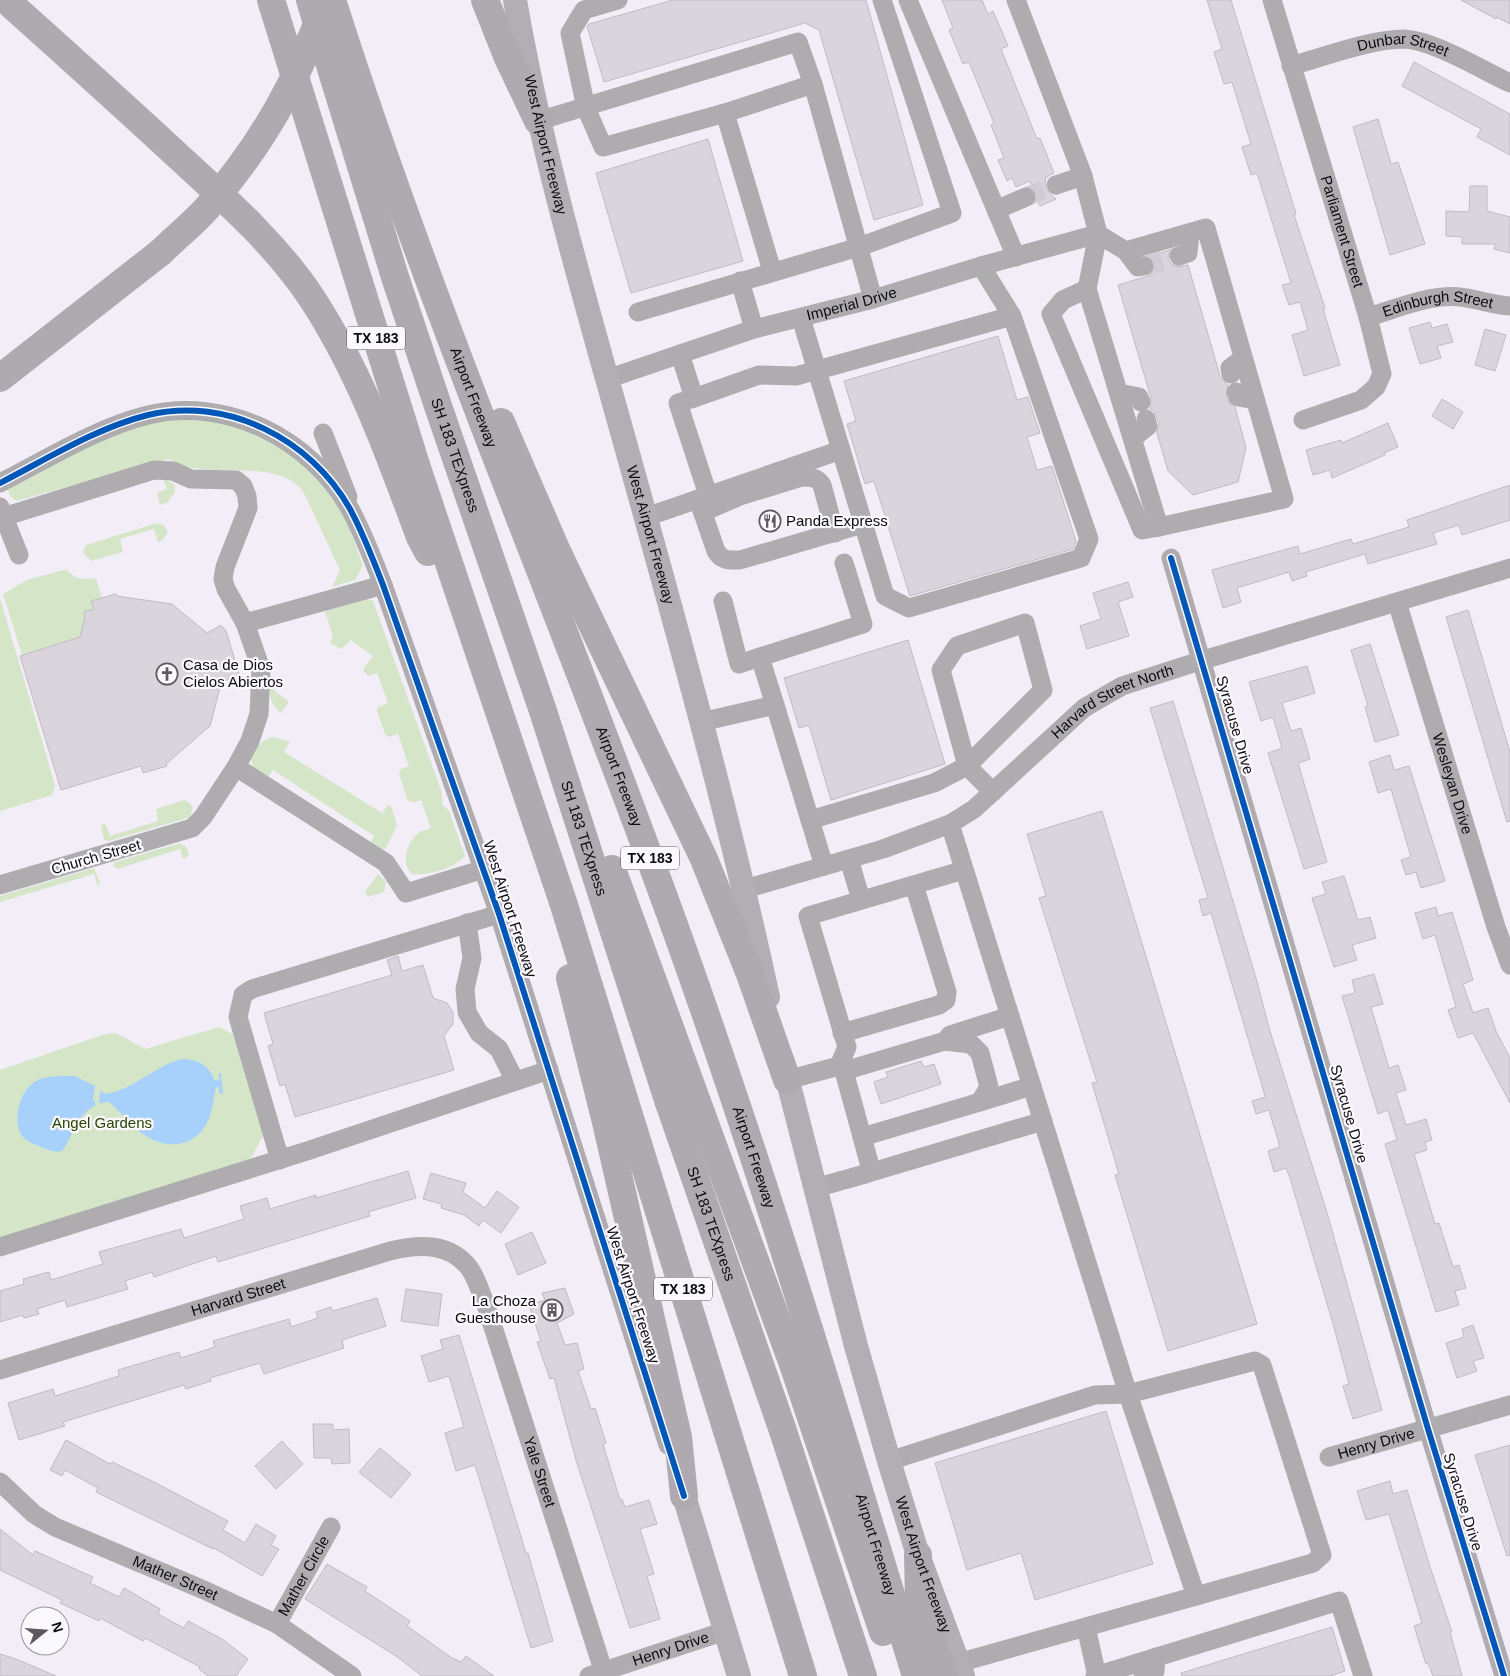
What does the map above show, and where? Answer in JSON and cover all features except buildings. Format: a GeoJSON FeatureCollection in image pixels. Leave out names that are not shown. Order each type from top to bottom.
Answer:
{"type":"FeatureCollection","features":[{"type":"Feature","properties":{"kind":"highway"},"geometry":{"type":"LineString","coordinates":[[6,0],[226,200],[270,246],[312,299],[346,357],[374,415],[420,538],[473,638]]}},
{"type":"Feature","properties":{"kind":"highway","name":"TX 183"},"geometry":{"type":"LineString","coordinates":[[271,0],[396,403],[473,638],[563,902],[803,1676]]}},
{"type":"Feature","properties":{"kind":"highway","name":"SH 183 TEXpress"},"geometry":{"type":"LineString","coordinates":[[294,0],[408,364],[562,816],[660,1122],[846,1676]]}},
{"type":"Feature","properties":{"kind":"highway","name":"SH 183 TEXpress"},"geometry":{"type":"LineString","coordinates":[[310,0],[395,277],[532,679],[657,1067],[785,1437],[863,1676]]}},
{"type":"Feature","properties":{"kind":"highway"},"geometry":{"type":"LineString","coordinates":[[0,378],[161,252],[206,208],[255,148],[286,96],[312,40],[325,0]]}},
{"type":"Feature","properties":{"kind":"highway","name":"Airport Freeway"},"geometry":{"type":"LineString","coordinates":[[332,0],[438,308],[596,712],[708,1021],[791,1270],[916,1676]]}},
{"type":"Feature","properties":{"kind":"highway"},"geometry":{"type":"LineString","coordinates":[[485,0],[508,58],[538,120]]}},
{"type":"Feature","properties":{"kind":"highway"},"geometry":{"type":"LineString","coordinates":[[438,308],[494,406],[556,549],[704,859],[750,974],[787,1080]]}},
{"type":"Feature","properties":{"kind":"highway"},"geometry":{"type":"LineString","coordinates":[[532,679],[586,799],[814,1423],[897,1676]]}},
{"type":"Feature","properties":{"kind":"highway"},"geometry":{"type":"LineString","coordinates":[[563,902],[570,985],[606,1122],[678,1437],[684,1496]]}},
{"type":"Feature","properties":{"kind":"highway"},"geometry":{"type":"LineString","coordinates":[[918,1555],[919,1599],[955,1672]]}},
{"type":"Feature","properties":{"kind":"main road","name":"West Airport Freeway"},"geometry":{"type":"LineString","coordinates":[[515,0],[538,120],[745,889],[787,1080],[815,1188],[889,1461],[918,1555]]}},
{"type":"Feature","properties":{"kind":"main road","name":"West Airport Freeway"},"geometry":{"type":"LineString","coordinates":[[684,1496],[739,1676]]}},
{"type":"Feature","properties":{"kind":"street"},"geometry":{"type":"LineString","coordinates":[[618,0],[584,10],[570,33],[586,108],[604,147],[725,113],[813,84]]}},
{"type":"Feature","properties":{"kind":"street"},"geometry":{"type":"LineString","coordinates":[[638,312],[772,271],[859,247],[952,213],[882,0]]}},
{"type":"Feature","properties":{"kind":"street"},"geometry":{"type":"LineString","coordinates":[[908,0],[1016,257]]}},
{"type":"Feature","properties":{"kind":"street"},"geometry":{"type":"LineString","coordinates":[[1016,0],[1083,176],[1098,234],[1087,289],[1160,527]]}},
{"type":"Feature","properties":{"kind":"street","name":"Parliament Street"},"geometry":{"type":"LineString","coordinates":[[1272,0],[1368,317],[1382,374],[1376,387],[1361,400],[1303,420]]}},
{"type":"Feature","properties":{"kind":"street","name":"Dunbar Street"},"geometry":{"type":"LineString","coordinates":[[1291,66],[1385,41],[1405,39],[1428,44],[1510,83]]}},
{"type":"Feature","properties":{"kind":"street"},"geometry":{"type":"LineString","coordinates":[[538,120],[586,108],[798,42],[813,84],[873,300]]}},
{"type":"Feature","properties":{"kind":"street"},"geometry":{"type":"LineString","coordinates":[[725,113],[772,271]]}},
{"type":"Feature","properties":{"kind":"street"},"geometry":{"type":"LineString","coordinates":[[1056,185],[1083,176]]}},
{"type":"Feature","properties":{"kind":"street"},"geometry":{"type":"LineString","coordinates":[[996,210],[1026,198]]}},
{"type":"Feature","properties":{"kind":"street"},"geometry":{"type":"LineString","coordinates":[[1087,289],[1064,300],[1051,314],[1142,530],[1284,499],[1206,228],[1126,251]]}},
{"type":"Feature","properties":{"kind":"street"},"geometry":{"type":"LineString","coordinates":[[1179,256],[1188,253],[1190,233]]}},
{"type":"Feature","properties":{"kind":"street"},"geometry":{"type":"LineString","coordinates":[[1098,234],[1126,251],[1138,267],[1144,266]]}},
{"type":"Feature","properties":{"kind":"street","name":"Imperial Drive"},"geometry":{"type":"LineString","coordinates":[[607,379],[754,329],[873,300],[981,266],[1098,234]]}},
{"type":"Feature","properties":{"kind":"street"},"geometry":{"type":"LineString","coordinates":[[801,318],[885,596],[909,608],[1081,558],[1089,539],[1012,316],[981,266]]}},
{"type":"Feature","properties":{"kind":"street"},"geometry":{"type":"LineString","coordinates":[[740,281],[754,329]]}},
{"type":"Feature","properties":{"kind":"street","name":"Edinburgh Street"},"geometry":{"type":"LineString","coordinates":[[1368,317],[1429,300],[1459,297],[1489,304],[1510,306]]}},
{"type":"Feature","properties":{"kind":"street"},"geometry":{"type":"LineString","coordinates":[[863,524],[740,560],[726,560],[716,551],[678,403],[759,375],[796,376],[1012,316]]}},
{"type":"Feature","properties":{"kind":"street"},"geometry":{"type":"LineString","coordinates":[[680,354],[694,398]]}},
{"type":"Feature","properties":{"kind":"street"},"geometry":{"type":"LineString","coordinates":[[1231,374],[1230,368],[1243,358]]}},
{"type":"Feature","properties":{"kind":"street"},"geometry":{"type":"LineString","coordinates":[[1236,392],[1238,397],[1255,400]]}},
{"type":"Feature","properties":{"kind":"street"},"geometry":{"type":"LineString","coordinates":[[1119,393],[1139,397],[1148,426],[1133,438]]}},
{"type":"Feature","properties":{"kind":"street","name":"West Airport Freeway"},"geometry":{"type":"LineString","coordinates":[[0,483],[129,421],[170,412],[204,412],[243,420],[282,437],[322,474],[349,507],[366,542],[383,585],[484,869],[684,1496]]}},
{"type":"Feature","properties":{"kind":"street"},"geometry":{"type":"LineString","coordinates":[[323,433],[347,492],[349,507]]}},
{"type":"Feature","properties":{"kind":"street"},"geometry":{"type":"LineString","coordinates":[[703,502],[841,450]]}},
{"type":"Feature","properties":{"kind":"street"},"geometry":{"type":"LineString","coordinates":[[19,555],[1,514],[154,470],[173,471],[191,479],[236,480],[243,486],[247,496],[248,508],[225,567],[223,579],[226,589],[245,623],[261,669],[259,714],[250,740],[236,766],[386,863],[406,893],[484,869]]}},
{"type":"Feature","properties":{"kind":"street"},"geometry":{"type":"LineString","coordinates":[[646,517],[703,502],[740,496],[811,476],[822,485],[835,532]]}},
{"type":"Feature","properties":{"kind":"street","name":"Syracuse Drive"},"geometry":{"type":"LineString","coordinates":[[1171,558],[1428,1429],[1504,1676]]}},
{"type":"Feature","properties":{"kind":"street"},"geometry":{"type":"LineString","coordinates":[[723,602],[739,664],[863,624],[844,563]]}},
{"type":"Feature","properties":{"kind":"street","name":"Harvard Street North"},"geometry":{"type":"LineString","coordinates":[[745,889],[916,838],[950,824],[974,809],[1070,720],[1099,698],[1150,676],[1510,568]]}},
{"type":"Feature","properties":{"kind":"street"},"geometry":{"type":"LineString","coordinates":[[245,623],[383,585]]}},
{"type":"Feature","properties":{"kind":"street","name":"Wesleyan Drive"},"geometry":{"type":"LineString","coordinates":[[1397,602],[1496,927],[1510,964]]}},
{"type":"Feature","properties":{"kind":"street"},"geometry":{"type":"LineString","coordinates":[[810,820],[934,782],[967,766],[1043,690],[1025,623],[957,646],[941,670],[967,766],[993,792]]}},
{"type":"Feature","properties":{"kind":"street"},"geometry":{"type":"LineString","coordinates":[[760,657],[824,866]]}},
{"type":"Feature","properties":{"kind":"street"},"geometry":{"type":"LineString","coordinates":[[701,722],[776,705]]}},
{"type":"Feature","properties":{"kind":"street","name":"Church Street"},"geometry":{"type":"LineString","coordinates":[[0,885],[192,828],[203,816],[236,766]]}},
{"type":"Feature","properties":{"kind":"street"},"geometry":{"type":"LineString","coordinates":[[950,824],[1128,1394],[1196,1596]]}},
{"type":"Feature","properties":{"kind":"street"},"geometry":{"type":"LineString","coordinates":[[849,859],[861,900]]}},
{"type":"Feature","properties":{"kind":"street"},"geometry":{"type":"LineString","coordinates":[[865,1174],[870,1166],[841,1069],[847,1047],[808,916],[964,870]]}},
{"type":"Feature","properties":{"kind":"street"},"geometry":{"type":"LineString","coordinates":[[842,1033],[939,1005],[946,1000],[947,992],[914,885]]}},
{"type":"Feature","properties":{"kind":"street"},"geometry":{"type":"LineString","coordinates":[[280,1160],[238,1017],[243,996],[252,988],[499,914]]}},
{"type":"Feature","properties":{"kind":"street"},"geometry":{"type":"LineString","coordinates":[[467,923],[472,958],[465,989],[466,1012],[479,1033],[499,1048],[515,1081]]}},
{"type":"Feature","properties":{"kind":"street"},"geometry":{"type":"LineString","coordinates":[[945,1041],[950,1035],[1010,1016]]}},
{"type":"Feature","properties":{"kind":"street"},"geometry":{"type":"LineString","coordinates":[[787,1080],[841,1069],[945,1041],[970,1044],[980,1053],[990,1087],[980,1102]]}},
{"type":"Feature","properties":{"kind":"street"},"geometry":{"type":"LineString","coordinates":[[0,1247],[280,1160],[549,1070]]}},
{"type":"Feature","properties":{"kind":"street"},"geometry":{"type":"LineString","coordinates":[[862,1137],[1032,1086]]}},
{"type":"Feature","properties":{"kind":"street"},"geometry":{"type":"LineString","coordinates":[[815,1188],[1043,1121]]}},
{"type":"Feature","properties":{"kind":"street","name":"Harvard Street"},"geometry":{"type":"LineString","coordinates":[[0,1370],[411,1246],[438,1247],[458,1256],[471,1270]]}},
{"type":"Feature","properties":{"kind":"street","name":"Yale Street"},"geometry":{"type":"LineString","coordinates":[[471,1270],[489,1314],[599,1674]]}},
{"type":"Feature","properties":{"kind":"street"},"geometry":{"type":"LineString","coordinates":[[889,1461],[1095,1395],[1128,1394],[1255,1361],[1262,1365],[1322,1555],[1313,1563],[1086,1627],[955,1672]]}},
{"type":"Feature","properties":{"kind":"street","name":"Henry Drive"},"geometry":{"type":"LineString","coordinates":[[1329,1457],[1510,1405]]}},
{"type":"Feature","properties":{"kind":"street","name":"Mather Street"},"geometry":{"type":"LineString","coordinates":[[0,1482],[34,1514],[55,1526],[204,1590],[277,1624],[352,1676]]}},
{"type":"Feature","properties":{"kind":"street","name":"Mather Circle"},"geometry":{"type":"LineString","coordinates":[[277,1624],[331,1527]]}},
{"type":"Feature","properties":{"kind":"street"},"geometry":{"type":"LineString","coordinates":[[1086,1627],[1102,1675],[1340,1601],[1363,1676]]}},
{"type":"Feature","properties":{"kind":"street","name":"Henry Drive"},"geometry":{"type":"LineString","coordinates":[[599,1674],[725,1630]]}},
{"type":"Feature","properties":{"kind":"street"},"geometry":{"type":"LineString","coordinates":[[1143,1676],[1154,1671],[1156,1657]]}},
{"type":"Feature","properties":{"kind":"green space"},"geometry":{"type":"Polygon","coordinates":[[[187,417],[221,419],[275,440],[306,465],[344,513],[363,566],[355,580],[332,587],[340,570],[303,491],[293,482],[265,472],[201,469],[187,467],[169,459],[16,501],[10,496],[8,490],[13,484],[113,431],[148,421],[187,417]]]}},
{"type":"Feature","properties":{"kind":"green space"},"geometry":{"type":"Polygon","coordinates":[[[163,479],[174,484],[175,492],[168,502],[160,505],[157,492],[167,489],[163,479]]]}},
{"type":"Feature","properties":{"kind":"green space"},"geometry":{"type":"Polygon","coordinates":[[[157,523],[163,525],[168,531],[163,540],[158,542],[154,529],[120,539],[123,552],[91,561],[83,552],[86,545],[157,523]]]}},
{"type":"Feature","properties":{"kind":"green space"},"geometry":{"type":"Polygon","coordinates":[[[67,569],[76,577],[96,578],[102,598],[92,601],[94,609],[84,612],[85,618],[80,637],[22,655],[3,594],[27,580],[67,569]]]}},
{"type":"Feature","properties":{"kind":"green space"},"geometry":{"type":"Polygon","coordinates":[[[0,598],[55,785],[52,795],[0,811],[0,598]]]}},
{"type":"Feature","properties":{"kind":"green space"},"geometry":{"type":"Polygon","coordinates":[[[364,598],[373,601],[442,793],[442,804],[449,811],[465,856],[455,864],[433,872],[412,874],[406,864],[407,852],[415,836],[431,828],[421,800],[408,801],[399,774],[401,769],[409,766],[398,734],[389,737],[385,734],[377,711],[378,707],[388,703],[377,673],[368,676],[363,670],[373,656],[351,640],[341,649],[330,643],[333,637],[325,611],[364,600],[364,598]]]}},
{"type":"Feature","properties":{"kind":"green space"},"geometry":{"type":"Polygon","coordinates":[[[271,676],[279,682],[274,690],[289,702],[281,713],[274,706],[270,696],[271,676]]]}},
{"type":"Feature","properties":{"kind":"green space"},"geometry":{"type":"Polygon","coordinates":[[[273,737],[290,742],[284,752],[382,813],[388,805],[391,806],[397,825],[386,848],[382,850],[369,846],[374,836],[273,770],[266,780],[255,769],[251,759],[259,745],[273,737]]]}},
{"type":"Feature","properties":{"kind":"green space"},"geometry":{"type":"Polygon","coordinates":[[[184,800],[189,802],[193,808],[190,816],[187,818],[109,841],[104,840],[102,824],[106,825],[110,836],[158,821],[156,809],[184,800]]]}},
{"type":"Feature","properties":{"kind":"green space"},"geometry":{"type":"Polygon","coordinates":[[[180,843],[186,847],[189,854],[186,858],[183,858],[180,849],[118,869],[113,866],[115,862],[180,843]]]}},
{"type":"Feature","properties":{"kind":"green space"},"geometry":{"type":"Polygon","coordinates":[[[94,868],[100,883],[98,886],[94,874],[0,902],[0,896],[94,868]]]}},
{"type":"Feature","properties":{"kind":"green space"},"geometry":{"type":"Polygon","coordinates":[[[378,874],[386,882],[384,892],[368,897],[365,892],[378,874]]]}},
{"type":"Feature","properties":{"kind":"green space","name":"Angel Gardens"},"geometry":{"type":"Polygon","coordinates":[[[219,1027],[233,1034],[263,1135],[248,1165],[0,1242],[0,1070],[105,1034],[116,1033],[145,1049],[219,1027]]]}},
{"type":"Feature","properties":{"kind":"water"},"geometry":{"type":"Polygon","coordinates":[[[183,1059],[203,1064],[210,1071],[215,1081],[220,1079],[218,1074],[221,1073],[223,1094],[219,1093],[219,1087],[216,1087],[207,1124],[192,1139],[177,1144],[161,1143],[153,1140],[136,1128],[109,1102],[99,1103],[100,1090],[105,1094],[116,1092],[163,1066],[183,1059]]]}},
{"type":"Feature","properties":{"kind":"water"},"geometry":{"type":"Polygon","coordinates":[[[75,1076],[95,1086],[93,1098],[96,1105],[79,1120],[62,1151],[57,1152],[43,1148],[25,1139],[20,1133],[17,1117],[18,1108],[25,1092],[36,1081],[45,1078],[75,1076]]]}},
{"type":"Feature","properties":{"kind":"tunnel"},"geometry":{"type":"LineString","coordinates":[[1026,197],[1056,185]]}},
{"type":"Feature","properties":{"kind":"tunnel"},"geometry":{"type":"LineString","coordinates":[[1144,266],[1179,256]]}},
{"type":"Feature","properties":{"kind":"cycle path"},"geometry":{"type":"LineString","coordinates":[[0,483],[72,445],[129,421],[148,415],[178,411],[207,412],[236,418],[264,429],[290,443],[313,462],[333,484],[350,509],[368,546],[383,585],[499,914],[684,1496]]}},
{"type":"Feature","properties":{"kind":"cycle path"},"geometry":{"type":"LineString","coordinates":[[1171,558],[1428,1429],[1504,1676]]}},
{"type":"Feature","properties":{"kind":"place","name":"Panda Express"},"geometry":{"type":"Point","coordinates":[770,521]}},
{"type":"Feature","properties":{"kind":"place","name":"Casa de Dios Cielos Abiertos"},"geometry":{"type":"Point","coordinates":[167,674]}},
{"type":"Feature","properties":{"kind":"place","name":"La Choza Guesthouse"},"geometry":{"type":"Point","coordinates":[552,1310]}}]}
